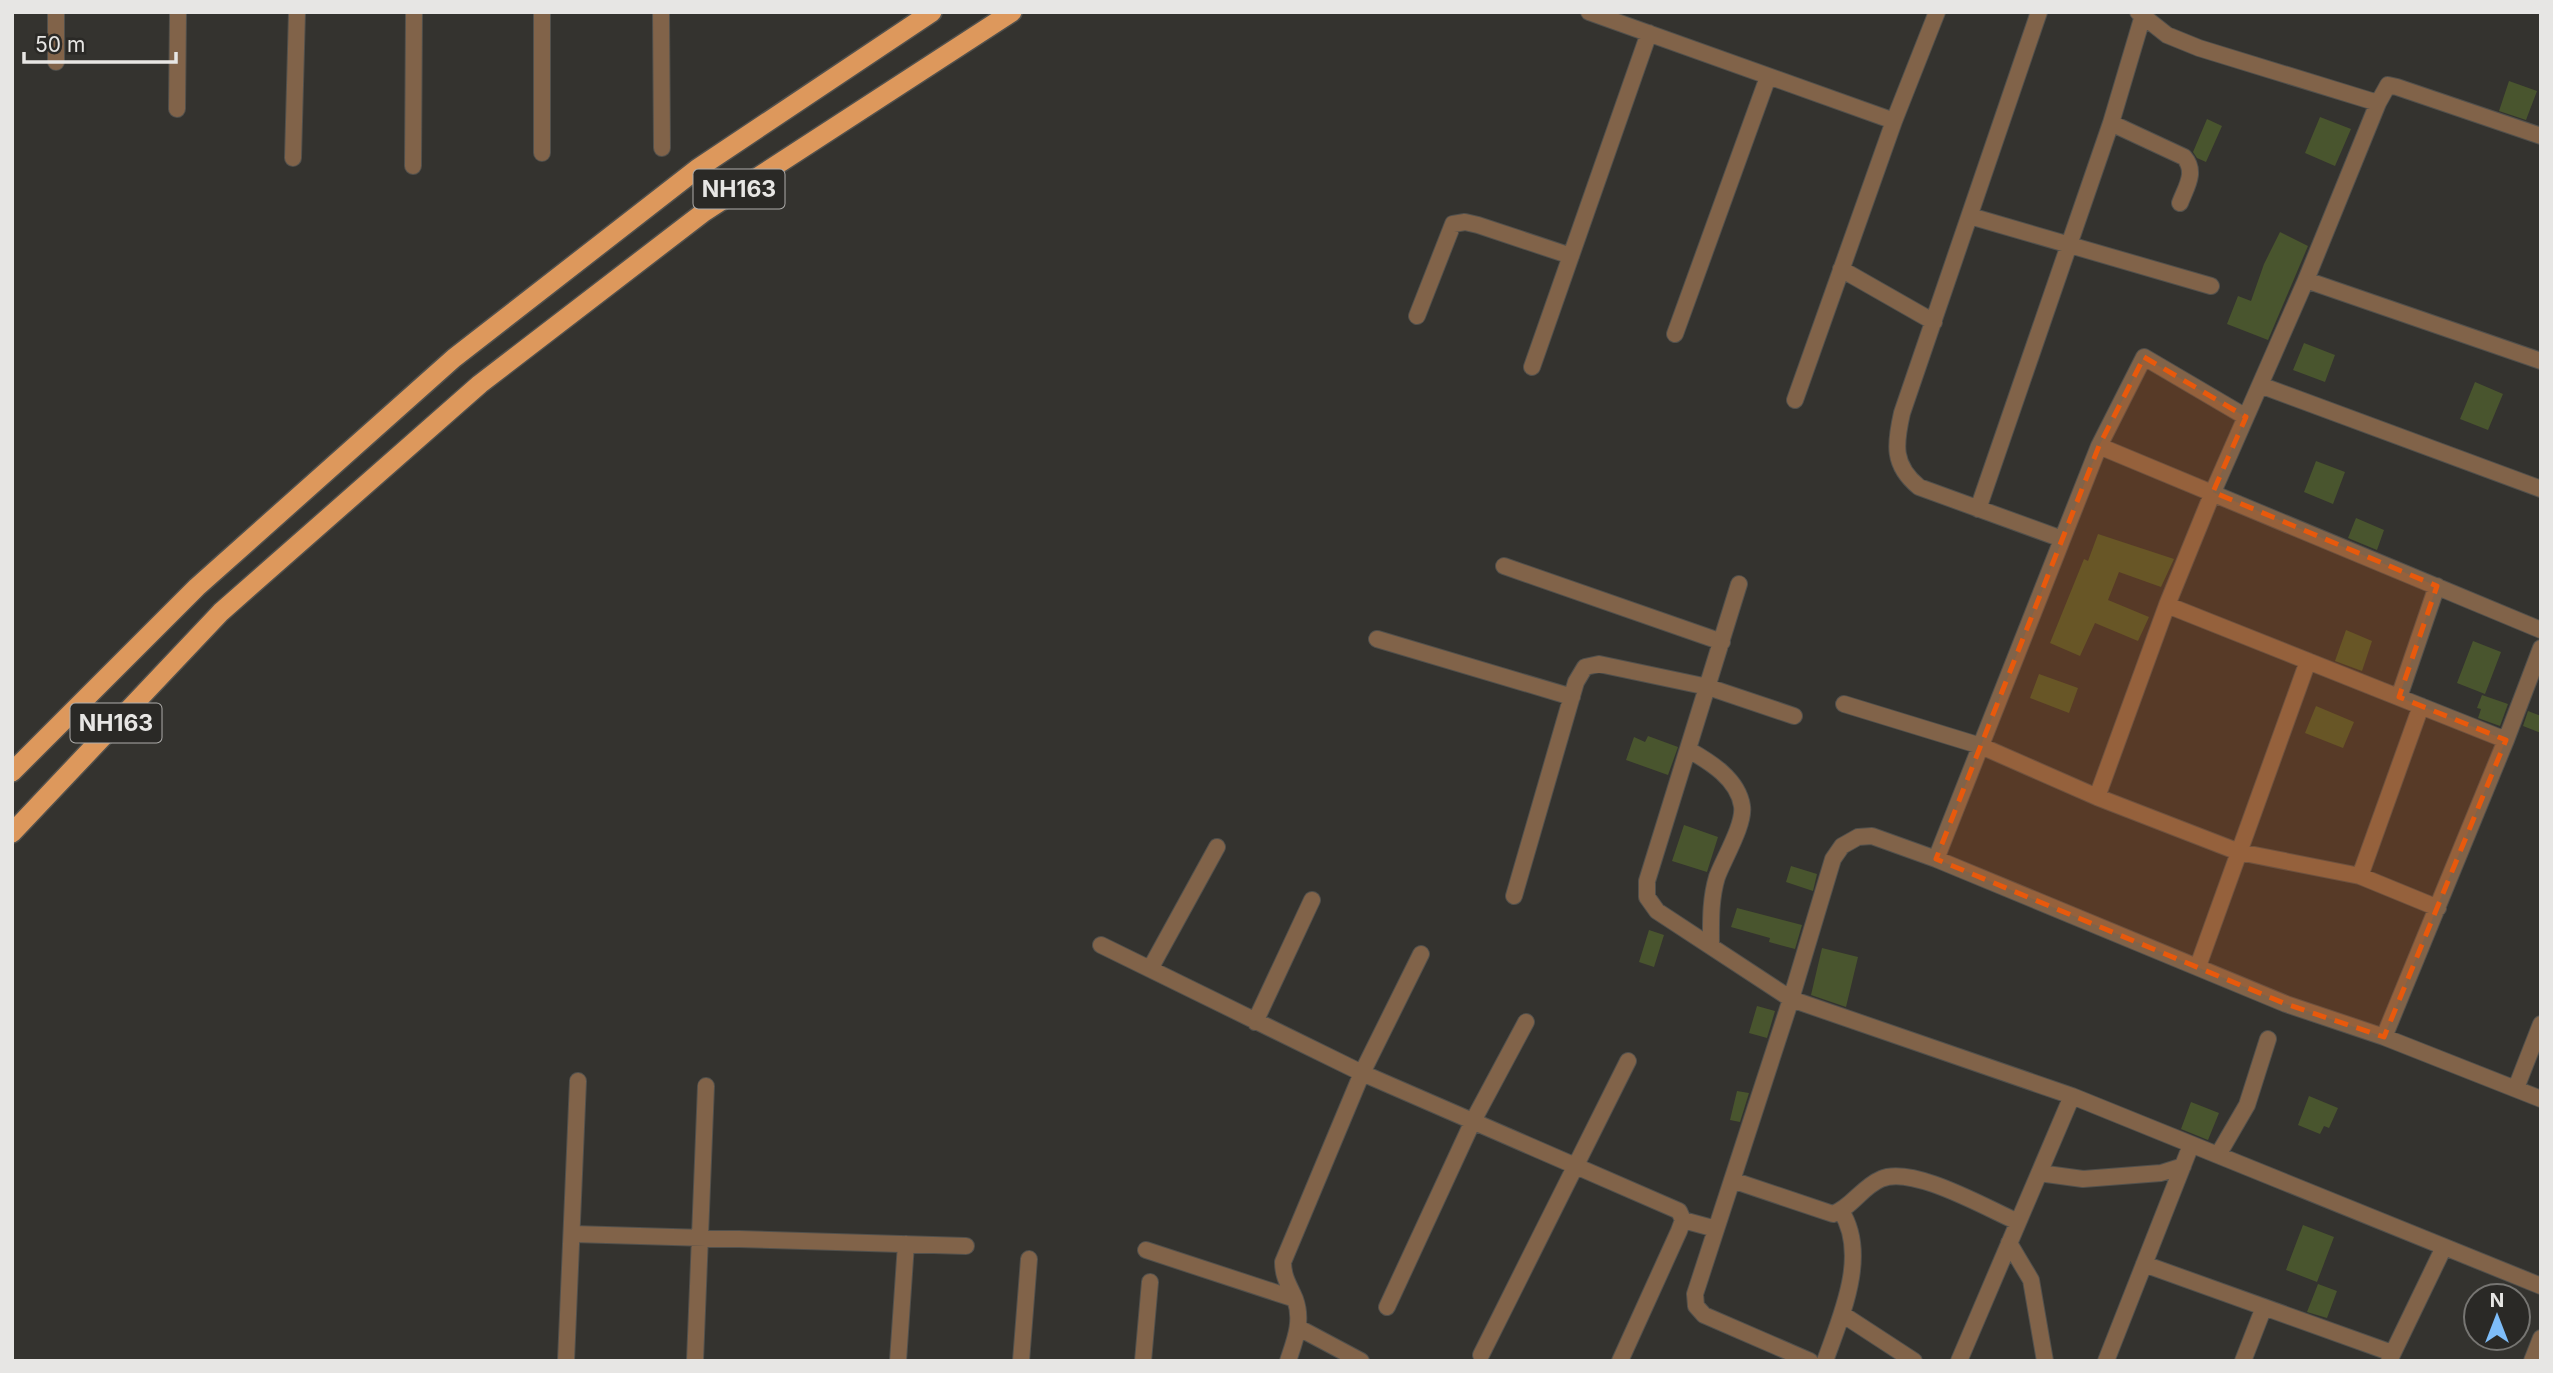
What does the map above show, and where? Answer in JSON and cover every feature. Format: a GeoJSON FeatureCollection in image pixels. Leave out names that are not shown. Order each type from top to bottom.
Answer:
{"type":"FeatureCollection","features":[{"type":"Feature","properties":{"kind":"highway","name":"NH163"},"geometry":{"type":"LineString","coordinates":[[12,772],[197,587],[453,358],[697,169],[932,12]]}},
{"type":"Feature","properties":{"kind":"highway","name":"NH163"},"geometry":{"type":"LineString","coordinates":[[12,833],[221,612],[480,384],[704,212],[1012,12]]}},
{"type":"Feature","properties":{"kind":"street"},"geometry":{"type":"LineString","coordinates":[[56,12],[56,62]]}},
{"type":"Feature","properties":{"kind":"street"},"geometry":{"type":"LineString","coordinates":[[177,109],[178,12]]}},
{"type":"Feature","properties":{"kind":"street"},"geometry":{"type":"LineString","coordinates":[[293,158],[297,12]]}},
{"type":"Feature","properties":{"kind":"street"},"geometry":{"type":"LineString","coordinates":[[413,166],[414,12]]}},
{"type":"Feature","properties":{"kind":"street"},"geometry":{"type":"LineString","coordinates":[[542,12],[542,153]]}},
{"type":"Feature","properties":{"kind":"street"},"geometry":{"type":"LineString","coordinates":[[661,12],[662,148]]}},
{"type":"Feature","properties":{"kind":"street"},"geometry":{"type":"LineString","coordinates":[[1589,12],[1894,121]]}},
{"type":"Feature","properties":{"kind":"street"},"geometry":{"type":"LineString","coordinates":[[1795,400],[1894,121],[1937,12]]}},
{"type":"Feature","properties":{"kind":"street"},"geometry":{"type":"LineString","coordinates":[[2039,12],[1902,413],[1896,442],[1899,461],[1906,477],[1919,487],[2062,539]]}},
{"type":"Feature","properties":{"kind":"street"},"geometry":{"type":"LineString","coordinates":[[1978,509],[2111,123],[2141,14],[2167,35],[2199,48],[2378,103]]}},
{"type":"Feature","properties":{"kind":"street"},"geometry":{"type":"LineString","coordinates":[[1532,367],[1648,33]]}},
{"type":"Feature","properties":{"kind":"street"},"geometry":{"type":"LineString","coordinates":[[1675,334],[1768,77]]}},
{"type":"Feature","properties":{"kind":"street"},"geometry":{"type":"LineString","coordinates":[[2096,797],[2167,605],[2213,492],[2388,85],[2541,135]]}},
{"type":"Feature","properties":{"kind":"street"},"geometry":{"type":"LineString","coordinates":[[2111,123],[2184,157],[2189,163],[2191,173],[2180,203]]}},
{"type":"Feature","properties":{"kind":"street"},"geometry":{"type":"LineString","coordinates":[[1970,216],[2211,286]]}},
{"type":"Feature","properties":{"kind":"street"},"geometry":{"type":"LineString","coordinates":[[1417,316],[1453,224],[1465,222],[1478,225],[1571,256]]}},
{"type":"Feature","properties":{"kind":"street"},"geometry":{"type":"LineString","coordinates":[[1841,269],[1934,321]]}},
{"type":"Feature","properties":{"kind":"street"},"geometry":{"type":"LineString","coordinates":[[2306,280],[2541,361]]}},
{"type":"Feature","properties":{"kind":"street"},"geometry":{"type":"LineString","coordinates":[[1936,859],[2099,446],[2144,357],[2246,417]]}},
{"type":"Feature","properties":{"kind":"street"},"geometry":{"type":"LineString","coordinates":[[2260,385],[2541,489]]}},
{"type":"Feature","properties":{"kind":"street"},"geometry":{"type":"LineString","coordinates":[[2099,446],[2541,629]]}},
{"type":"Feature","properties":{"kind":"street"},"geometry":{"type":"LineString","coordinates":[[1504,566],[1722,642]]}},
{"type":"Feature","properties":{"kind":"street"},"geometry":{"type":"LineString","coordinates":[[1739,584],[1647,881],[1647,897],[1657,911],[1791,999],[2072,1096],[2541,1286]]}},
{"type":"Feature","properties":{"kind":"street"},"geometry":{"type":"LineString","coordinates":[[2399,697],[2437,586]]}},
{"type":"Feature","properties":{"kind":"street"},"geometry":{"type":"LineString","coordinates":[[2167,605],[2507,740]]}},
{"type":"Feature","properties":{"kind":"street"},"geometry":{"type":"LineString","coordinates":[[1377,639],[1572,697]]}},
{"type":"Feature","properties":{"kind":"street"},"geometry":{"type":"LineString","coordinates":[[2384,1037],[2507,740],[2541,648]]}},
{"type":"Feature","properties":{"kind":"street"},"geometry":{"type":"LineString","coordinates":[[2197,966],[2308,661]]}},
{"type":"Feature","properties":{"kind":"street"},"geometry":{"type":"LineString","coordinates":[[1514,895],[1576,682],[1585,667],[1599,664],[1708,687],[1794,716]]}},
{"type":"Feature","properties":{"kind":"street"},"geometry":{"type":"LineString","coordinates":[[1844,704],[1981,746],[2096,797],[2239,852],[2360,876],[2438,908]]}},
{"type":"Feature","properties":{"kind":"street"},"geometry":{"type":"LineString","coordinates":[[2360,876],[2421,706]]}},
{"type":"Feature","properties":{"kind":"street"},"geometry":{"type":"LineString","coordinates":[[1689,750],[1710,762],[1730,780],[1743,807],[1711,903],[1711,946]]}},
{"type":"Feature","properties":{"kind":"street"},"geometry":{"type":"LineString","coordinates":[[1810,1361],[1704,1315],[1696,1306],[1695,1294],[1791,999],[1833,859],[1842,846],[1858,837],[1872,836],[1936,859],[2287,1004],[2384,1037],[2541,1099]]}},
{"type":"Feature","properties":{"kind":"street"},"geometry":{"type":"LineString","coordinates":[[1150,969],[1217,847]]}},
{"type":"Feature","properties":{"kind":"street"},"geometry":{"type":"LineString","coordinates":[[1255,1022],[1312,900]]}},
{"type":"Feature","properties":{"kind":"street"},"geometry":{"type":"LineString","coordinates":[[1101,945],[1362,1073],[1679,1211],[1683,1220],[1620,1361]]}},
{"type":"Feature","properties":{"kind":"street"},"geometry":{"type":"LineString","coordinates":[[1288,1361],[1299,1328],[1299,1313],[1283,1275],[1283,1262],[1362,1073],[1421,954]]}},
{"type":"Feature","properties":{"kind":"street"},"geometry":{"type":"LineString","coordinates":[[1387,1307],[1473,1121],[1526,1022]]}},
{"type":"Feature","properties":{"kind":"street"},"geometry":{"type":"LineString","coordinates":[[2515,1088],[2541,1024]]}},
{"type":"Feature","properties":{"kind":"street"},"geometry":{"type":"LineString","coordinates":[[2218,1155],[2247,1105],[2268,1039]]}},
{"type":"Feature","properties":{"kind":"street"},"geometry":{"type":"LineString","coordinates":[[1481,1355],[1628,1061]]}},
{"type":"Feature","properties":{"kind":"street"},"geometry":{"type":"LineString","coordinates":[[566,1361],[578,1081]]}},
{"type":"Feature","properties":{"kind":"street"},"geometry":{"type":"LineString","coordinates":[[695,1361],[706,1086]]}},
{"type":"Feature","properties":{"kind":"street"},"geometry":{"type":"LineString","coordinates":[[1959,1361],[2072,1096]]}},
{"type":"Feature","properties":{"kind":"street"},"geometry":{"type":"LineString","coordinates":[[2106,1361],[2191,1145]]}},
{"type":"Feature","properties":{"kind":"street"},"geometry":{"type":"LineString","coordinates":[[2039,1173],[2083,1179],[2161,1172],[2183,1166]]}},
{"type":"Feature","properties":{"kind":"street"},"geometry":{"type":"LineString","coordinates":[[1732,1180],[1833,1214],[1841,1211],[1871,1184],[1896,1175],[1919,1178],[2018,1222]]}},
{"type":"Feature","properties":{"kind":"street"},"geometry":{"type":"LineString","coordinates":[[1825,1361],[1842,1314],[1851,1278],[1849,1224],[1841,1211]]}},
{"type":"Feature","properties":{"kind":"street"},"geometry":{"type":"LineString","coordinates":[[1683,1220],[1716,1228]]}},
{"type":"Feature","properties":{"kind":"street"},"geometry":{"type":"LineString","coordinates":[[573,1234],[966,1246]]}},
{"type":"Feature","properties":{"kind":"street"},"geometry":{"type":"LineString","coordinates":[[2009,1243],[2031,1280],[2045,1361]]}},
{"type":"Feature","properties":{"kind":"street"},"geometry":{"type":"LineString","coordinates":[[898,1361],[906,1244]]}},
{"type":"Feature","properties":{"kind":"street"},"geometry":{"type":"LineString","coordinates":[[2144,1264],[2391,1357],[2444,1247]]}},
{"type":"Feature","properties":{"kind":"street"},"geometry":{"type":"LineString","coordinates":[[1146,1250],[1295,1299]]}},
{"type":"Feature","properties":{"kind":"street"},"geometry":{"type":"LineString","coordinates":[[1021,1361],[1029,1259]]}},
{"type":"Feature","properties":{"kind":"street"},"geometry":{"type":"LineString","coordinates":[[1143,1361],[1150,1282]]}},
{"type":"Feature","properties":{"kind":"street"},"geometry":{"type":"LineString","coordinates":[[2244,1361],[2264,1307]]}},
{"type":"Feature","properties":{"kind":"street"},"geometry":{"type":"LineString","coordinates":[[1842,1314],[1914,1361]]}},
{"type":"Feature","properties":{"kind":"street"},"geometry":{"type":"LineString","coordinates":[[1299,1328],[1361,1361]]}},
{"type":"Feature","properties":{"kind":"street"},"geometry":{"type":"LineString","coordinates":[[2532,1361],[2541,1338]]}},
{"type":"Feature","properties":{"kind":"highlighted area"},"geometry":{"type":"Polygon","coordinates":[[[2144,357],[2246,417],[2213,492],[2437,586],[2399,697],[2506,740],[2384,1037],[2286,1004],[1936,859],[2099,446],[2144,357]]]}},
{"type":"Feature","properties":{"kind":"building"},"geometry":{"type":"Polygon","coordinates":[[[2509,81],[2537,91],[2526,120],[2499,111],[2509,81]]]}},
{"type":"Feature","properties":{"kind":"building"},"geometry":{"type":"Polygon","coordinates":[[[2320,117],[2351,129],[2335,166],[2305,153],[2320,117]]]}},
{"type":"Feature","properties":{"kind":"building"},"geometry":{"type":"Polygon","coordinates":[[[2207,119],[2222,126],[2206,162],[2197,158],[2193,152],[2207,119]]]}},
{"type":"Feature","properties":{"kind":"building"},"geometry":{"type":"Polygon","coordinates":[[[2280,232],[2308,246],[2268,340],[2227,324],[2238,296],[2251,301],[2264,264],[2280,232]]]}},
{"type":"Feature","properties":{"kind":"building"},"geometry":{"type":"Polygon","coordinates":[[[2304,343],[2335,355],[2325,382],[2293,370],[2304,343]]]}},
{"type":"Feature","properties":{"kind":"building"},"geometry":{"type":"Polygon","coordinates":[[[2475,382],[2503,394],[2488,430],[2460,419],[2475,382]]]}},
{"type":"Feature","properties":{"kind":"building"},"geometry":{"type":"Polygon","coordinates":[[[2316,461],[2345,472],[2333,504],[2304,492],[2316,461]]]}},
{"type":"Feature","properties":{"kind":"building"},"geometry":{"type":"Polygon","coordinates":[[[2356,518],[2384,530],[2377,550],[2348,538],[2356,518]]]}},
{"type":"Feature","properties":{"kind":"building"},"geometry":{"type":"Polygon","coordinates":[[[2098,534],[2174,559],[2161,587],[2119,572],[2108,600],[2149,617],[2138,641],[2095,623],[2080,656],[2050,643],[2084,559],[2088,561],[2098,534]]]}},
{"type":"Feature","properties":{"kind":"building"},"geometry":{"type":"Polygon","coordinates":[[[2346,630],[2372,641],[2362,671],[2335,661],[2346,630]]]}},
{"type":"Feature","properties":{"kind":"building"},"geometry":{"type":"Polygon","coordinates":[[[2473,641],[2501,652],[2485,694],[2457,683],[2473,641]]]}},
{"type":"Feature","properties":{"kind":"building"},"geometry":{"type":"Polygon","coordinates":[[[2039,674],[2078,688],[2069,713],[2030,698],[2039,674]]]}},
{"type":"Feature","properties":{"kind":"building"},"geometry":{"type":"Polygon","coordinates":[[[2482,695],[2508,704],[2500,726],[2478,718],[2481,709],[2477,708],[2482,695]]]}},
{"type":"Feature","properties":{"kind":"building"},"geometry":{"type":"Polygon","coordinates":[[[2316,706],[2354,722],[2343,748],[2305,733],[2316,706]]]}},
{"type":"Feature","properties":{"kind":"building"},"geometry":{"type":"Polygon","coordinates":[[[2528,711],[2541,716],[2541,733],[2523,726],[2528,711]]]}},
{"type":"Feature","properties":{"kind":"building"},"geometry":{"type":"Polygon","coordinates":[[[1648,736],[1678,747],[1668,775],[1626,760],[1634,737],[1645,742],[1648,736]]]}},
{"type":"Feature","properties":{"kind":"building"},"geometry":{"type":"Polygon","coordinates":[[[1684,825],[1718,837],[1707,872],[1672,861],[1684,825]]]}},
{"type":"Feature","properties":{"kind":"building"},"geometry":{"type":"Polygon","coordinates":[[[1791,866],[1817,874],[1813,891],[1786,882],[1791,866]]]}},
{"type":"Feature","properties":{"kind":"building"},"geometry":{"type":"Polygon","coordinates":[[[1737,908],[1802,925],[1795,949],[1769,942],[1770,938],[1731,927],[1737,908]]]}},
{"type":"Feature","properties":{"kind":"building"},"geometry":{"type":"Polygon","coordinates":[[[1649,930],[1664,935],[1654,967],[1639,962],[1649,930]]]}},
{"type":"Feature","properties":{"kind":"building"},"geometry":{"type":"Polygon","coordinates":[[[1822,948],[1858,957],[1846,1007],[1811,995],[1822,948]]]}},
{"type":"Feature","properties":{"kind":"building"},"geometry":{"type":"Polygon","coordinates":[[[1757,1006],[1775,1011],[1767,1038],[1749,1033],[1757,1006]]]}},
{"type":"Feature","properties":{"kind":"building"},"geometry":{"type":"Polygon","coordinates":[[[1737,1091],[1749,1093],[1740,1122],[1730,1120],[1737,1091]]]}},
{"type":"Feature","properties":{"kind":"building"},"geometry":{"type":"Polygon","coordinates":[[[2309,1096],[2338,1108],[2329,1128],[2324,1126],[2320,1134],[2298,1125],[2309,1096]]]}},
{"type":"Feature","properties":{"kind":"building"},"geometry":{"type":"Polygon","coordinates":[[[2191,1102],[2219,1113],[2208,1140],[2181,1129],[2191,1102]]]}},
{"type":"Feature","properties":{"kind":"building"},"geometry":{"type":"Polygon","coordinates":[[[2303,1225],[2334,1237],[2317,1282],[2286,1270],[2303,1225]]]}},
{"type":"Feature","properties":{"kind":"building"},"geometry":{"type":"Polygon","coordinates":[[[2318,1284],[2337,1291],[2327,1318],[2307,1312],[2318,1284]]]}}]}
